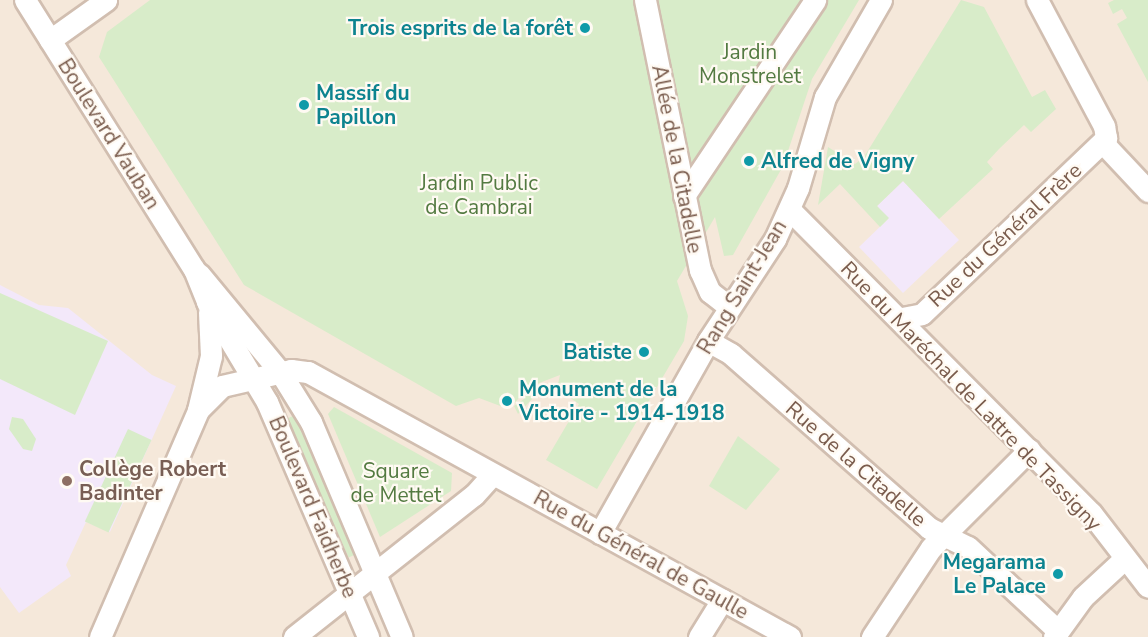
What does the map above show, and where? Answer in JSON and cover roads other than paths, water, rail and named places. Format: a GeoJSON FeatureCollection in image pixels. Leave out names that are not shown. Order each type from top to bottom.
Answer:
{"type":"FeatureCollection","features":[{"type":"Feature","properties":{"kind":"street","name":"Boulevard Vauban"},"geometry":{"type":"LineString","coordinates":[[25,0],[194,269],[280,372]]}},
{"type":"Feature","properties":{"kind":"street"},"geometry":{"type":"LineString","coordinates":[[50,40],[106,0]]}},
{"type":"Feature","properties":{"kind":"street","name":"Allée de la Citadelle"},"geometry":{"type":"LineString","coordinates":[[645,0],[684,196],[704,283],[729,307]]}},
{"type":"Feature","properties":{"kind":"street"},"geometry":{"type":"LineString","coordinates":[[684,196],[816,0]]}},
{"type":"Feature","properties":{"kind":"street","name":"Rang Saint-Jean"},"geometry":{"type":"LineString","coordinates":[[600,533],[708,341],[789,209],[825,97],[881,0]]}},
{"type":"Feature","properties":{"kind":"street"},"geometry":{"type":"LineString","coordinates":[[1037,0],[1104,126],[1103,142],[1148,190]]}},
{"type":"Feature","properties":{"kind":"street","name":"Rue du Général Frère"},"geometry":{"type":"LineString","coordinates":[[902,318],[921,314],[1103,142]]}},
{"type":"Feature","properties":{"kind":"street","name":"Rue du Maréchal de Lattre de Tassigny"},"geometry":{"type":"LineString","coordinates":[[789,209],[902,318],[1091,513],[1124,559],[1148,587]]}},
{"type":"Feature","properties":{"kind":"street","name":"Boulevard Vauban"},"geometry":{"type":"LineString","coordinates":[[194,269],[207,302],[253,379]]}},
{"type":"Feature","properties":{"kind":"street"},"geometry":{"type":"LineString","coordinates":[[100,637],[198,410],[213,335],[207,302]]}},
{"type":"Feature","properties":{"kind":"street","name":"Rue de la Citadelle"},"geometry":{"type":"LineString","coordinates":[[708,341],[731,354],[884,490],[945,537],[968,547],[1056,634]]}},
{"type":"Feature","properties":{"kind":"street","name":"Rue du Général de Gaulle"},"geometry":{"type":"LineString","coordinates":[[198,410],[217,388],[280,372],[315,375],[790,637]]}},
{"type":"Feature","properties":{"kind":"street","name":"Boulevard Faidherbe"},"geometry":{"type":"LineString","coordinates":[[280,372],[316,432],[402,637]]}},
{"type":"Feature","properties":{"kind":"street","name":"Boulevard Faidherbe"},"geometry":{"type":"LineString","coordinates":[[253,379],[282,432],[368,637]]}},
{"type":"Feature","properties":{"kind":"street"},"geometry":{"type":"LineString","coordinates":[[872,637],[896,594],[945,537],[1029,450]]}},
{"type":"Feature","properties":{"kind":"street"},"geometry":{"type":"LineString","coordinates":[[294,637],[493,474]]}},
{"type":"Feature","properties":{"kind":"street"},"geometry":{"type":"LineString","coordinates":[[1056,634],[1083,597],[1124,559]]}},
{"type":"Feature","properties":{"kind":"street"},"geometry":{"type":"LineString","coordinates":[[699,637],[722,600]]}},
{"type":"Feature","properties":{"kind":"place","name":"Trois esprits de la forêt"},"geometry":{"type":"Point","coordinates":[585,28]}},
{"type":"Feature","properties":{"kind":"place","name":"Massif du Papillon"},"geometry":{"type":"Point","coordinates":[304,105]}},
{"type":"Feature","properties":{"kind":"place","name":"Alfred de Vigny"},"geometry":{"type":"Point","coordinates":[749,161]}},
{"type":"Feature","properties":{"kind":"place","name":"Batiste"},"geometry":{"type":"Point","coordinates":[644,352]}},
{"type":"Feature","properties":{"kind":"place","name":"Monument de la Victoire - 1914-1918"},"geometry":{"type":"Point","coordinates":[507,401]}},
{"type":"Feature","properties":{"kind":"place","name":"Collège Robert Badinter"},"geometry":{"type":"Point","coordinates":[67,481]}},
{"type":"Feature","properties":{"kind":"place","name":"Megarama Le Palace"},"geometry":{"type":"Point","coordinates":[1058,574]}},
{"type":"Feature","properties":{"kind":"park label","name":"Jardin Monstrelet"},"geometry":{"type":"Point","coordinates":[750,64]}},
{"type":"Feature","properties":{"kind":"park label","name":"Jardin Public de Cambrai"},"geometry":{"type":"Point","coordinates":[479,195]}},
{"type":"Feature","properties":{"kind":"park label","name":"Square de Mettet"},"geometry":{"type":"Point","coordinates":[396,483]}}]}
